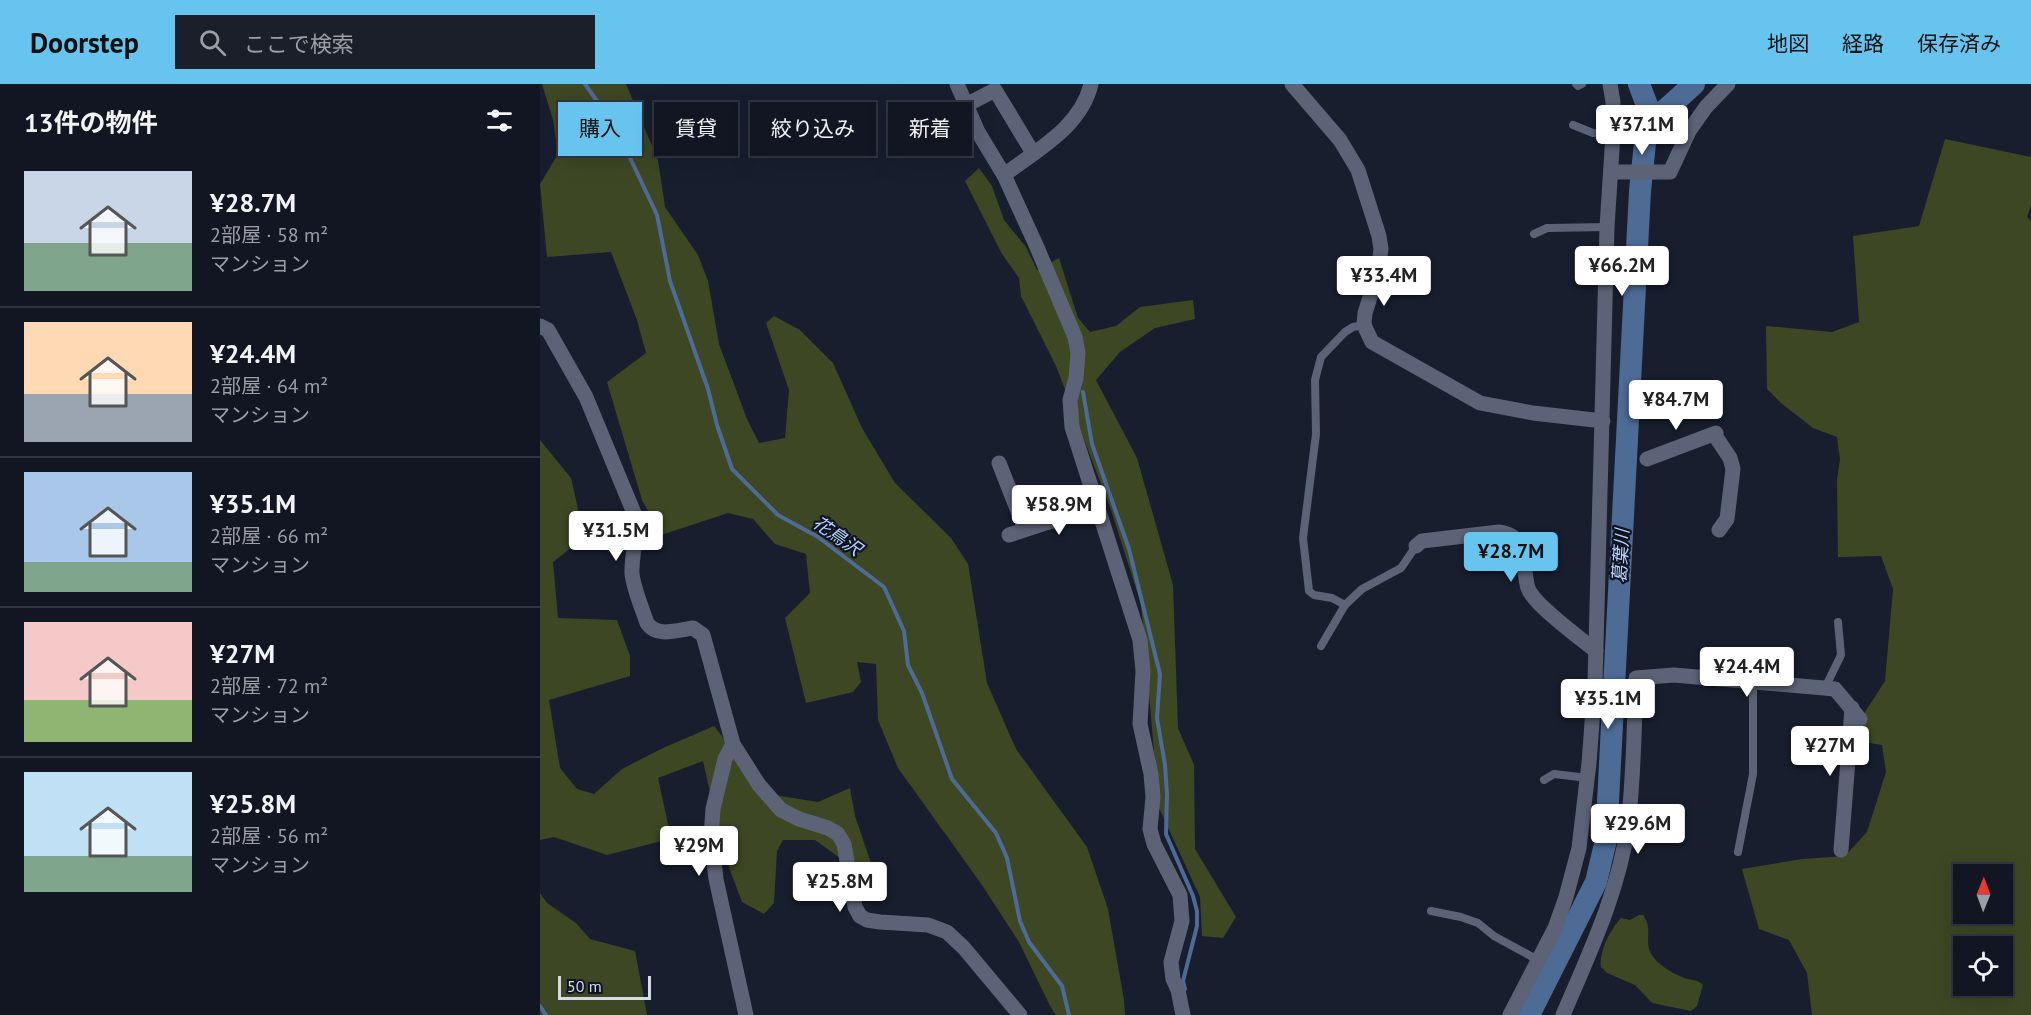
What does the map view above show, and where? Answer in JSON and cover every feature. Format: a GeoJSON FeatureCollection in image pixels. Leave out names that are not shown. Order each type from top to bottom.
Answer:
{"type":"FeatureCollection","features":[{"type":"Feature","properties":{"kind":"street"},"geometry":{"type":"LineString","coordinates":[[957,84],[965,102]]}},
{"type":"Feature","properties":{"kind":"street"},"geometry":{"type":"LineString","coordinates":[[1004,175],[1060,133],[1079,112],[1091,84]]}},
{"type":"Feature","properties":{"kind":"street"},"geometry":{"type":"LineString","coordinates":[[1292,84],[1340,140],[1358,170],[1379,236],[1381,249],[1378,272],[1365,313],[1364,325],[1372,342],[1480,403],[1533,413],[1603,421]]}},
{"type":"Feature","properties":{"kind":"street"},"geometry":{"type":"LineString","coordinates":[[1510,1015],[1555,928],[1566,897],[1579,848],[1588,778],[1596,651],[1607,227],[1614,172],[1613,102],[1610,84]]}},
{"type":"Feature","properties":{"kind":"street"},"geometry":{"type":"LineString","coordinates":[[1614,172],[1670,172],[1689,130],[1706,107],[1728,84]]}},
{"type":"Feature","properties":{"kind":"street"},"geometry":{"type":"LineString","coordinates":[[972,102],[995,90],[1033,153]]}},
{"type":"Feature","properties":{"kind":"street"},"geometry":{"type":"LineString","coordinates":[[972,118],[1004,175],[1075,337],[1078,353],[1076,378],[1070,400],[1072,427],[1140,640],[1143,671],[1140,724],[1151,774],[1153,797],[1150,830],[1154,844],[1179,896],[1182,921],[1171,962],[1173,979],[1178,990],[1183,1015]]}},
{"type":"Feature","properties":{"kind":"street"},"geometry":{"type":"LineString","coordinates":[[540,326],[548,330],[586,397],[636,518],[637,534],[632,575],[647,623],[652,630],[660,633],[693,628],[703,635],[733,744],[759,785],[781,810],[838,834],[844,844],[855,907],[860,916],[867,920],[880,922],[928,925],[947,932],[964,948],[1020,1015]]}},
{"type":"Feature","properties":{"kind":"street"},"geometry":{"type":"LineString","coordinates":[[1647,459],[1716,433],[1716,437],[1730,458],[1733,469],[1727,519],[1719,530]]}},
{"type":"Feature","properties":{"kind":"street"},"geometry":{"type":"LineString","coordinates":[[999,463],[1025,529]]}},
{"type":"Feature","properties":{"kind":"street"},"geometry":{"type":"LineString","coordinates":[[1009,535],[1098,506]]}},
{"type":"Feature","properties":{"kind":"street"},"geometry":{"type":"LineString","coordinates":[[1416,546],[1422,541],[1499,532],[1508,533],[1517,539],[1522,551],[1528,590],[1538,602],[1596,651]]}},
{"type":"Feature","properties":{"kind":"street"},"geometry":{"type":"LineString","coordinates":[[1563,1015],[1589,955],[1617,874],[1628,824],[1636,678],[1674,675],[1835,689],[1856,713],[1841,850]]}},
{"type":"Feature","properties":{"kind":"street"},"geometry":{"type":"LineString","coordinates":[[733,744],[725,759],[713,809],[711,837],[716,879],[746,1015]]}},
{"type":"Feature","properties":{"kind":"lane"},"geometry":{"type":"LineString","coordinates":[[1576,84],[1578,86],[1582,84]]}},
{"type":"Feature","properties":{"kind":"lane"},"geometry":{"type":"LineString","coordinates":[[1573,125],[1593,133],[1613,134]]}},
{"type":"Feature","properties":{"kind":"lane"},"geometry":{"type":"LineString","coordinates":[[1534,234],[1547,228],[1607,227]]}},
{"type":"Feature","properties":{"kind":"lane"},"geometry":{"type":"LineString","coordinates":[[1345,605],[1332,598],[1314,595],[1309,591],[1303,538],[1316,434],[1315,380],[1321,357],[1345,332],[1353,327],[1364,325]]}},
{"type":"Feature","properties":{"kind":"lane"},"geometry":{"type":"LineString","coordinates":[[1321,646],[1345,605],[1362,589],[1401,568],[1416,546]]}},
{"type":"Feature","properties":{"kind":"lane"},"geometry":{"type":"LineString","coordinates":[[1825,688],[1841,655],[1838,622]]}},
{"type":"Feature","properties":{"kind":"lane"},"geometry":{"type":"LineString","coordinates":[[1738,852],[1753,774],[1753,682]]}},
{"type":"Feature","properties":{"kind":"lane"},"geometry":{"type":"LineString","coordinates":[[1544,780],[1554,774],[1588,778]]}},
{"type":"Feature","properties":{"kind":"lane"},"geometry":{"type":"LineString","coordinates":[[1431,911],[1478,923],[1494,936],[1538,960]]}},
{"type":"Feature","properties":{"kind":"green space"},"geometry":{"type":"Polygon","coordinates":[[[542,84],[626,84],[634,102],[558,102],[558,154],[553,120],[542,84]]]}},
{"type":"Feature","properties":{"kind":"green space"},"geometry":{"type":"Polygon","coordinates":[[[642,122],[654,150],[654,156],[658,160],[665,207],[698,255],[708,281],[719,344],[747,419],[759,443],[785,438],[789,390],[766,323],[774,316],[800,330],[833,363],[862,428],[895,483],[951,538],[968,564],[987,683],[1016,749],[1087,847],[1108,909],[1125,1015],[1056,1015],[1051,1008],[1019,942],[982,885],[898,768],[878,720],[876,664],[857,662],[861,682],[853,692],[806,703],[785,618],[810,593],[806,554],[775,544],[753,519],[728,513],[661,535],[642,500],[607,382],[646,353],[637,320],[611,252],[547,257],[540,184],[558,154],[558,156],[642,156],[642,122]]]}},
{"type":"Feature","properties":{"kind":"green space"},"geometry":{"type":"Polygon","coordinates":[[[1945,139],[2031,157],[2031,205],[2027,217],[2031,221],[2031,1015],[1812,1015],[1807,973],[1789,940],[1759,929],[1742,869],[1802,859],[1845,856],[1867,832],[1886,772],[1882,745],[1863,742],[1865,712],[1885,681],[1893,589],[1881,556],[1838,557],[1837,480],[1840,459],[1837,437],[1813,428],[1767,389],[1766,326],[1832,332],[1859,322],[1853,236],[1919,226],[1945,139]]]}},
{"type":"Feature","properties":{"kind":"green space"},"geometry":{"type":"Polygon","coordinates":[[[979,168],[992,186],[1004,220],[1026,247],[1037,270],[1059,258],[1078,318],[1090,332],[1116,326],[1140,307],[1193,300],[1195,319],[1155,328],[1120,352],[1096,380],[1137,458],[1173,585],[1178,728],[1194,765],[1195,849],[1236,917],[1223,938],[1202,936],[1200,897],[1159,808],[1141,604],[1111,510],[1056,366],[1021,296],[1019,278],[1002,254],[965,181],[979,168]]]}},
{"type":"Feature","properties":{"kind":"green space"},"geometry":{"type":"Polygon","coordinates":[[[540,440],[571,478],[578,509],[571,548],[553,562],[558,618],[617,620],[630,656],[630,676],[549,700],[560,768],[577,789],[594,794],[622,769],[714,726],[768,794],[818,802],[850,788],[855,816],[872,866],[866,877],[815,840],[783,840],[777,851],[774,903],[764,914],[742,902],[724,854],[703,761],[658,778],[673,838],[607,855],[554,837],[540,840],[540,440]]]}},
{"type":"Feature","properties":{"kind":"green space"},"geometry":{"type":"Polygon","coordinates":[[[540,893],[547,903],[576,923],[590,939],[635,951],[647,1015],[540,1015],[540,893]]]}},
{"type":"Feature","properties":{"kind":"green space"},"geometry":{"type":"Polygon","coordinates":[[[1643,915],[1646,920],[1649,950],[1654,958],[1674,973],[1703,985],[1697,1006],[1691,1011],[1652,1003],[1635,985],[1607,973],[1601,967],[1604,948],[1617,923],[1621,918],[1630,920],[1643,915]]]}},
{"type":"Feature","properties":{"kind":"waterway","name":"花鳥沢"},"geometry":{"type":"LineString","coordinates":[[585,84],[616,128],[657,215],[670,281],[708,389],[732,469],[778,515],[818,537],[884,587],[904,631],[908,665],[922,693],[952,779],[996,833],[1007,858],[1020,921],[1029,942],[1062,986],[1069,1015]]}},
{"type":"Feature","properties":{"kind":"waterway","name":"葛葉川"},"geometry":{"type":"LineString","coordinates":[[1529,1015],[1596,882],[1606,840],[1640,191],[1645,143],[1653,121],[1639,84]]}},
{"type":"Feature","properties":{"kind":"waterway"},"geometry":{"type":"LineString","coordinates":[[1653,121],[1694,84]]}},
{"type":"Feature","properties":{"kind":"waterway"},"geometry":{"type":"LineString","coordinates":[[1083,392],[1092,444],[1129,549],[1160,674],[1157,718],[1165,765],[1166,834],[1193,896],[1197,911],[1197,926],[1183,981],[1185,989]]}},
{"type":"Feature","properties":{"kind":"waterway"},"geometry":{"type":"LineString","coordinates":[[540,1006],[546,1015]]}}]}
